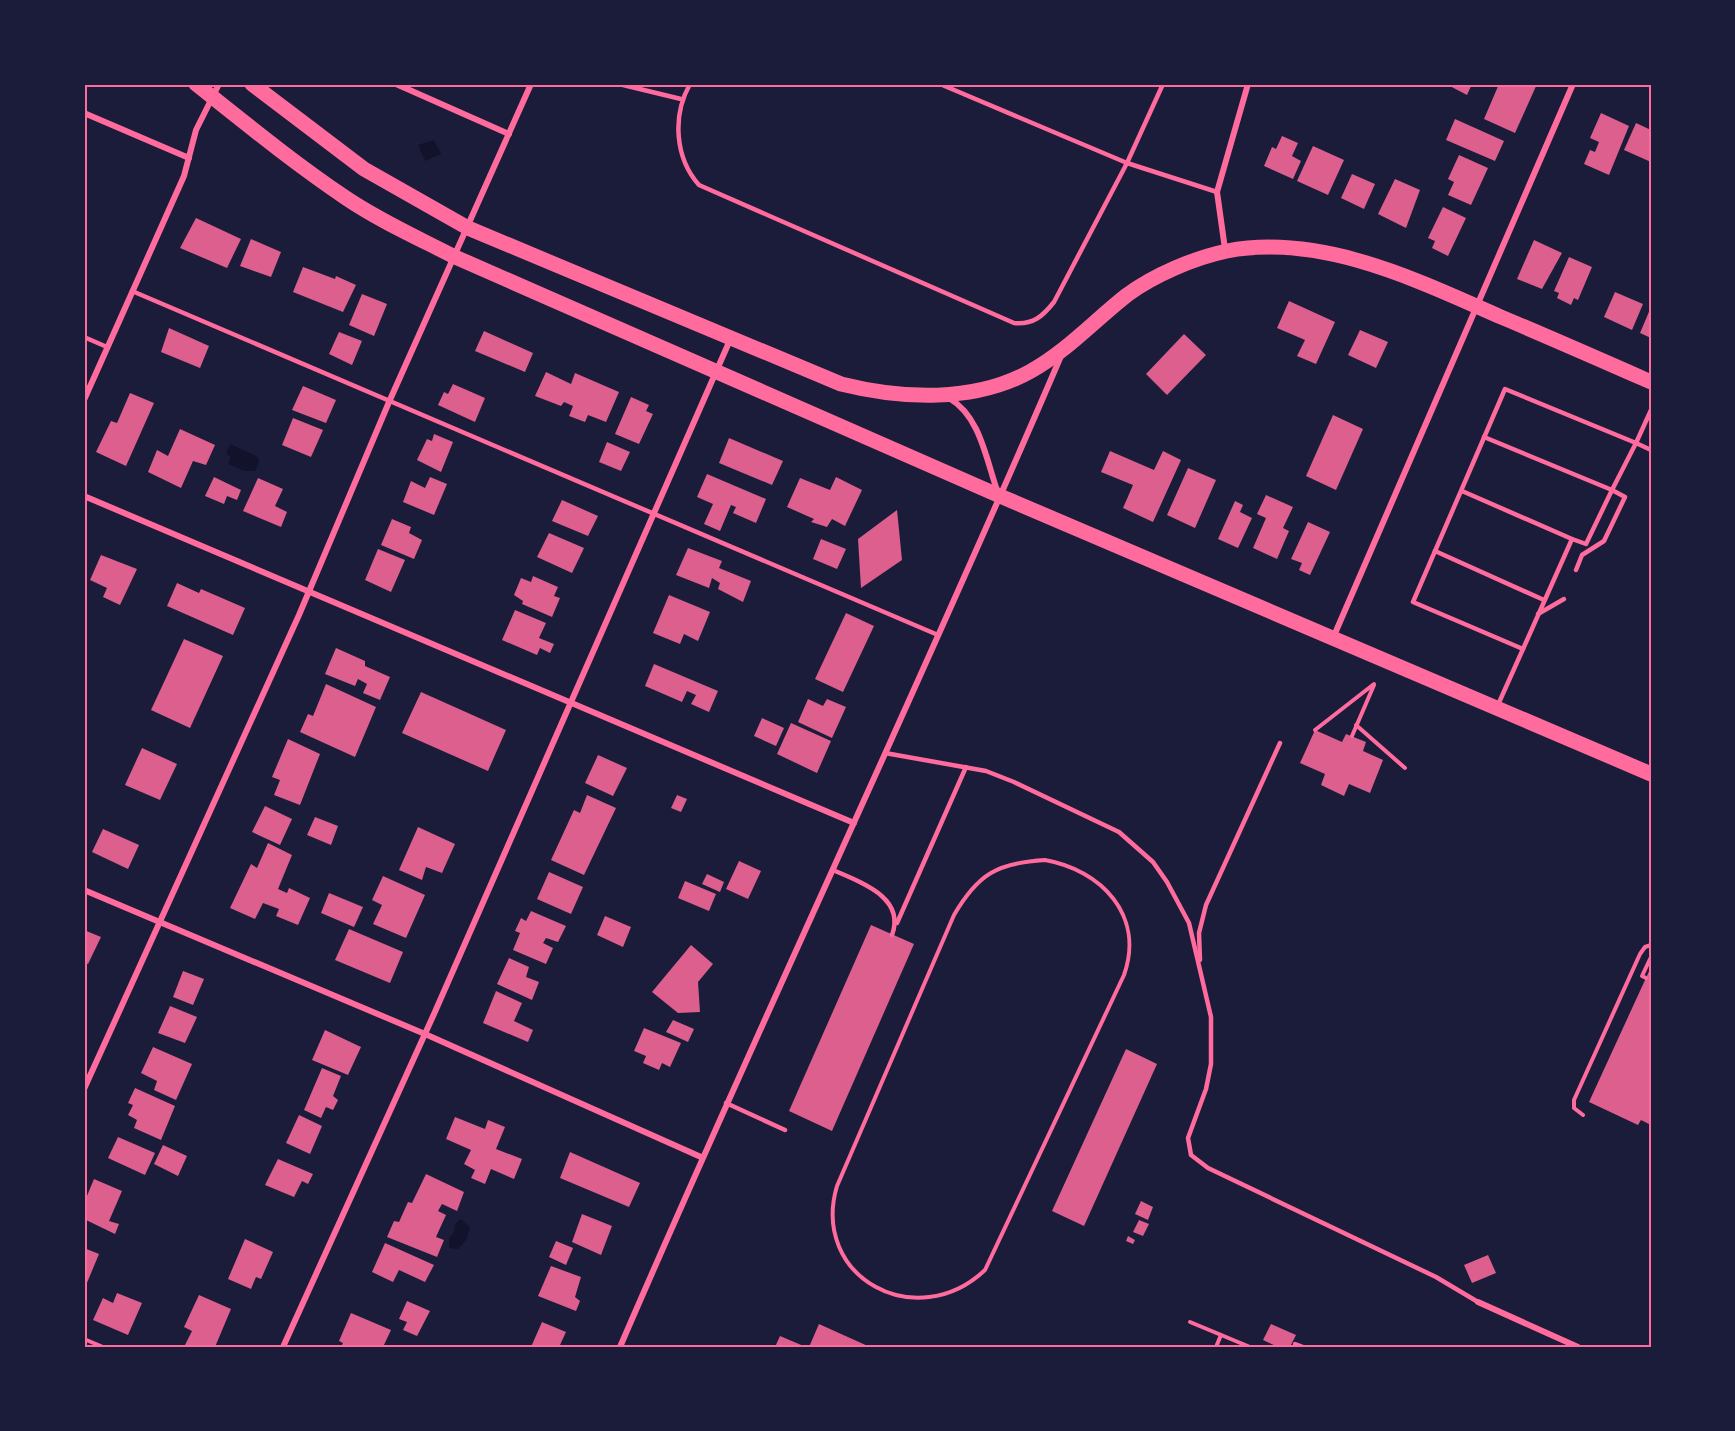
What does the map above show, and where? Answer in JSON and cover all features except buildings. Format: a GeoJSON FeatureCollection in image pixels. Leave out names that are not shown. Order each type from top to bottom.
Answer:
{"type":"FeatureCollection","features":[{"type":"Feature","properties":{"kind":"main road"},"geometry":{"type":"LineString","coordinates":[[196,84],[216,91],[294,161],[348,199],[393,226],[455,257],[999,496],[1651,774]]}},
{"type":"Feature","properties":{"kind":"main road"},"geometry":{"type":"LineString","coordinates":[[252,84],[288,114],[364,169],[468,228],[730,340],[841,384],[883,393],[942,394],[984,390],[1009,382],[1032,371],[1065,347],[1129,294],[1184,265],[1226,252],[1268,247],[1310,251],[1359,261],[1475,306],[1651,382]]}},
{"type":"Feature","properties":{"kind":"street"},"geometry":{"type":"LineString","coordinates":[[396,84],[509,134]]}},
{"type":"Feature","properties":{"kind":"street"},"geometry":{"type":"LineString","coordinates":[[84,1089],[309,592],[389,402],[531,84]]}},
{"type":"Feature","properties":{"kind":"street"},"geometry":{"type":"LineString","coordinates":[[1226,252],[1217,192],[1248,84]]}},
{"type":"Feature","properties":{"kind":"street"},"geometry":{"type":"LineString","coordinates":[[1332,639],[1573,84]]}},
{"type":"Feature","properties":{"kind":"street"},"geometry":{"type":"LineString","coordinates":[[84,400],[189,158],[196,130],[216,91]]}},
{"type":"Feature","properties":{"kind":"street"},"geometry":{"type":"LineString","coordinates":[[86,113],[189,158]]}},
{"type":"Feature","properties":{"kind":"street"},"geometry":{"type":"LineString","coordinates":[[283,1347],[425,1034],[730,340]]}},
{"type":"Feature","properties":{"kind":"street"},"geometry":{"type":"LineString","coordinates":[[620,1347],[701,1157],[833,870],[1065,347]]}},
{"type":"Feature","properties":{"kind":"street"},"geometry":{"type":"LineString","coordinates":[[942,394],[961,406],[971,419],[980,438],[999,496]]}},
{"type":"Feature","properties":{"kind":"street"},"geometry":{"type":"LineString","coordinates":[[84,496],[854,823]]}},
{"type":"Feature","properties":{"kind":"street"},"geometry":{"type":"LineString","coordinates":[[84,890],[425,1034],[701,1157]]}},
{"type":"Feature","properties":{"kind":"street"},"geometry":{"type":"LineString","coordinates":[[1478,1302],[1578,1347]]}},
{"type":"Feature","properties":{"kind":"lane"},"geometry":{"type":"LineString","coordinates":[[619,84],[681,99]]}},
{"type":"Feature","properties":{"kind":"lane"},"geometry":{"type":"LineString","coordinates":[[690,84],[681,99],[678,140],[681,157],[688,172],[699,185],[1014,323],[1033,321],[1054,302],[1127,164],[1163,84]]}},
{"type":"Feature","properties":{"kind":"lane"},"geometry":{"type":"LineString","coordinates":[[940,84],[1127,164],[1217,192]]}},
{"type":"Feature","properties":{"kind":"lane"},"geometry":{"type":"LineString","coordinates":[[84,121],[86,113]]}},
{"type":"Feature","properties":{"kind":"lane"},"geometry":{"type":"LineString","coordinates":[[132,291],[938,635]]}},
{"type":"Feature","properties":{"kind":"lane"},"geometry":{"type":"LineString","coordinates":[[84,337],[107,347]]}},
{"type":"Feature","properties":{"kind":"lane"},"geometry":{"type":"LineString","coordinates":[[1522,649],[1413,602],[1505,389],[1651,450]]}},
{"type":"Feature","properties":{"kind":"lane"},"geometry":{"type":"LineString","coordinates":[[1462,491],[1586,544],[1651,410]]}},
{"type":"Feature","properties":{"kind":"lane"},"geometry":{"type":"LineString","coordinates":[[1484,437],[1625,496],[1604,541],[1582,555],[1576,570]]}},
{"type":"Feature","properties":{"kind":"lane"},"geometry":{"type":"LineString","coordinates":[[1497,708],[1572,539]]}},
{"type":"Feature","properties":{"kind":"lane"},"geometry":{"type":"LineString","coordinates":[[1435,551],[1544,600]]}},
{"type":"Feature","properties":{"kind":"lane"},"geometry":{"type":"LineString","coordinates":[[1538,614],[1564,599]]}},
{"type":"Feature","properties":{"kind":"lane"},"geometry":{"type":"LineString","coordinates":[[1201,972],[1199,933],[1206,905],[1280,743]]}},
{"type":"Feature","properties":{"kind":"lane"},"geometry":{"type":"LineString","coordinates":[[885,753],[966,767],[995,775],[1072,807],[1119,832],[1138,846],[1163,876],[1189,923],[1211,1017],[1211,1064],[1206,1089],[1188,1138],[1191,1155],[1209,1168],[1436,1277],[1478,1302]]}},
{"type":"Feature","properties":{"kind":"lane"},"geometry":{"type":"LineString","coordinates":[[892,934],[966,767]]}},
{"type":"Feature","properties":{"kind":"lane"},"geometry":{"type":"LineString","coordinates":[[833,870],[878,892],[894,911],[897,923]]}},
{"type":"Feature","properties":{"kind":"lane"},"geometry":{"type":"LineString","coordinates":[[726,1103],[785,1130]]}},
{"type":"Feature","properties":{"kind":"lane"},"geometry":{"type":"LineString","coordinates":[[1295,1344],[1303,1347]]}},
{"type":"Feature","properties":{"kind":"path"},"geometry":{"type":"LineString","coordinates":[[1315,730],[1374,684],[1352,736]]}},
{"type":"Feature","properties":{"kind":"path"},"geometry":{"type":"LineString","coordinates":[[1356,725],[1404,768]]}},
{"type":"Feature","properties":{"kind":"path"},"geometry":{"type":"LineString","coordinates":[[1045,860],[1066,864],[1086,872],[1113,897],[1127,929],[1129,961],[985,1270],[956,1291],[926,1298],[902,1297],[866,1280],[855,1271],[840,1248],[834,1231],[833,1199],[954,915],[966,893],[976,882],[1002,867],[1020,862],[1045,860]]}},
{"type":"Feature","properties":{"kind":"path"},"geometry":{"type":"LineString","coordinates":[[1583,1115],[1574,1108],[1574,1100],[1640,954],[1645,947],[1651,945]]}},
{"type":"Feature","properties":{"kind":"path"},"geometry":{"type":"LineString","coordinates":[[1646,978],[1642,976],[1651,957]]}},
{"type":"Feature","properties":{"kind":"path"},"geometry":{"type":"LineString","coordinates":[[1190,1322],[1250,1347]]}},
{"type":"Feature","properties":{"kind":"path"},"geometry":{"type":"LineString","coordinates":[[1216,1347],[1221,1335]]}},
{"type":"Feature","properties":{"kind":"path"},"geometry":{"type":"LineString","coordinates":[[84,1339],[103,1347]]}},
{"type":"Feature","properties":{"kind":"shaded area"},"geometry":{"type":"Polygon","coordinates":[[[434,140],[441,154],[425,161],[418,145],[434,140]]]}},
{"type":"Feature","properties":{"kind":"shaded area"},"geometry":{"type":"Polygon","coordinates":[[[230,444],[258,457],[259,462],[255,471],[245,471],[228,464],[231,457],[226,454],[230,444]]]}},
{"type":"Feature","properties":{"kind":"shaded area"},"geometry":{"type":"Polygon","coordinates":[[[461,1219],[470,1228],[466,1240],[458,1249],[449,1248],[449,1238],[454,1232],[455,1224],[461,1219]]]}}]}
